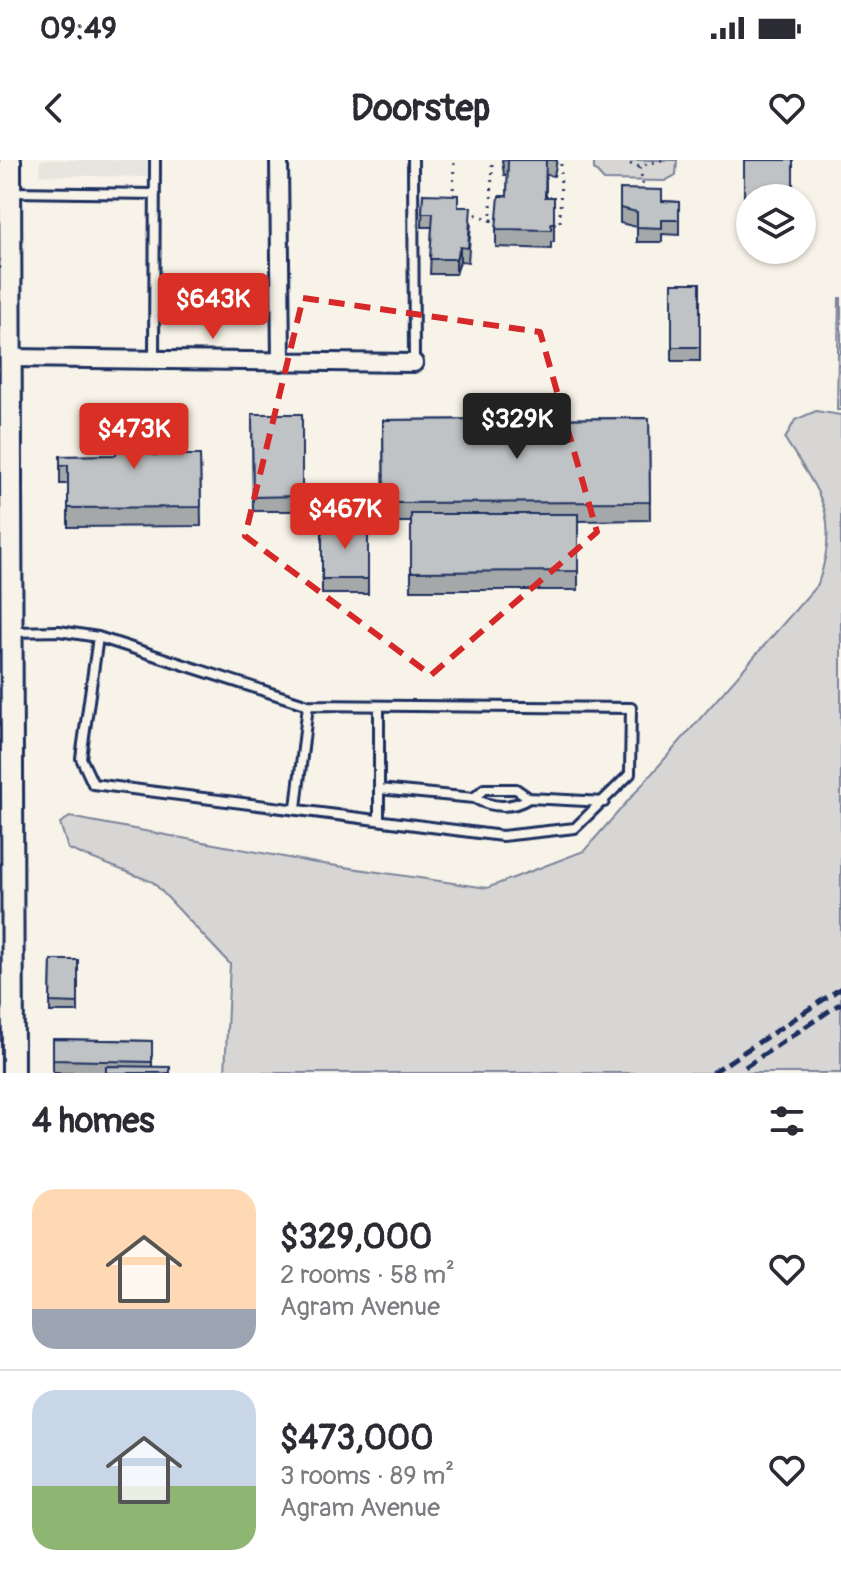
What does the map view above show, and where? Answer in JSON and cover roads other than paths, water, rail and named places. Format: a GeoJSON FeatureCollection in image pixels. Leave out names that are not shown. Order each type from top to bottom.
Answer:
{"type":"FeatureCollection","features":[{"type":"Feature","properties":{"kind":"street"},"geometry":{"type":"LineString","coordinates":[[10,160],[11,358],[6,424],[6,541],[12,632],[6,661],[13,1073]]}},
{"type":"Feature","properties":{"kind":"street"},"geometry":{"type":"LineString","coordinates":[[279,160],[281,362]]}},
{"type":"Feature","properties":{"kind":"street"},"geometry":{"type":"LineString","coordinates":[[11,358],[414,363]]}},
{"type":"Feature","properties":{"kind":"lane"},"geometry":{"type":"LineString","coordinates":[[154,360],[155,160]]}},
{"type":"Feature","properties":{"kind":"lane"},"geometry":{"type":"LineString","coordinates":[[413,160],[414,363]]}},
{"type":"Feature","properties":{"kind":"lane"},"geometry":{"type":"LineString","coordinates":[[10,192],[155,194]]}},
{"type":"Feature","properties":{"kind":"lane"},"geometry":{"type":"LineString","coordinates":[[12,632],[59,631],[98,637],[308,705],[631,708],[630,774],[605,802],[575,828],[502,836],[93,784],[81,758],[98,637]]}},
{"type":"Feature","properties":{"kind":"lane"},"geometry":{"type":"LineString","coordinates":[[296,808],[308,705]]}},
{"type":"Feature","properties":{"kind":"lane"},"geometry":{"type":"LineString","coordinates":[[379,707],[379,819]]}},
{"type":"Feature","properties":{"kind":"lane"},"geometry":{"type":"LineString","coordinates":[[379,789],[474,798],[487,805],[517,805],[529,798]]}},
{"type":"Feature","properties":{"kind":"lane"},"geometry":{"type":"LineString","coordinates":[[474,798],[484,789],[516,789],[529,798],[605,802]]}},
{"type":"Feature","properties":{"kind":"railway"},"geometry":{"type":"LineString","coordinates":[[712,1073],[841,988]]}},
{"type":"Feature","properties":{"kind":"railway"},"geometry":{"type":"LineString","coordinates":[[745,1067],[841,1003]]}}]}
